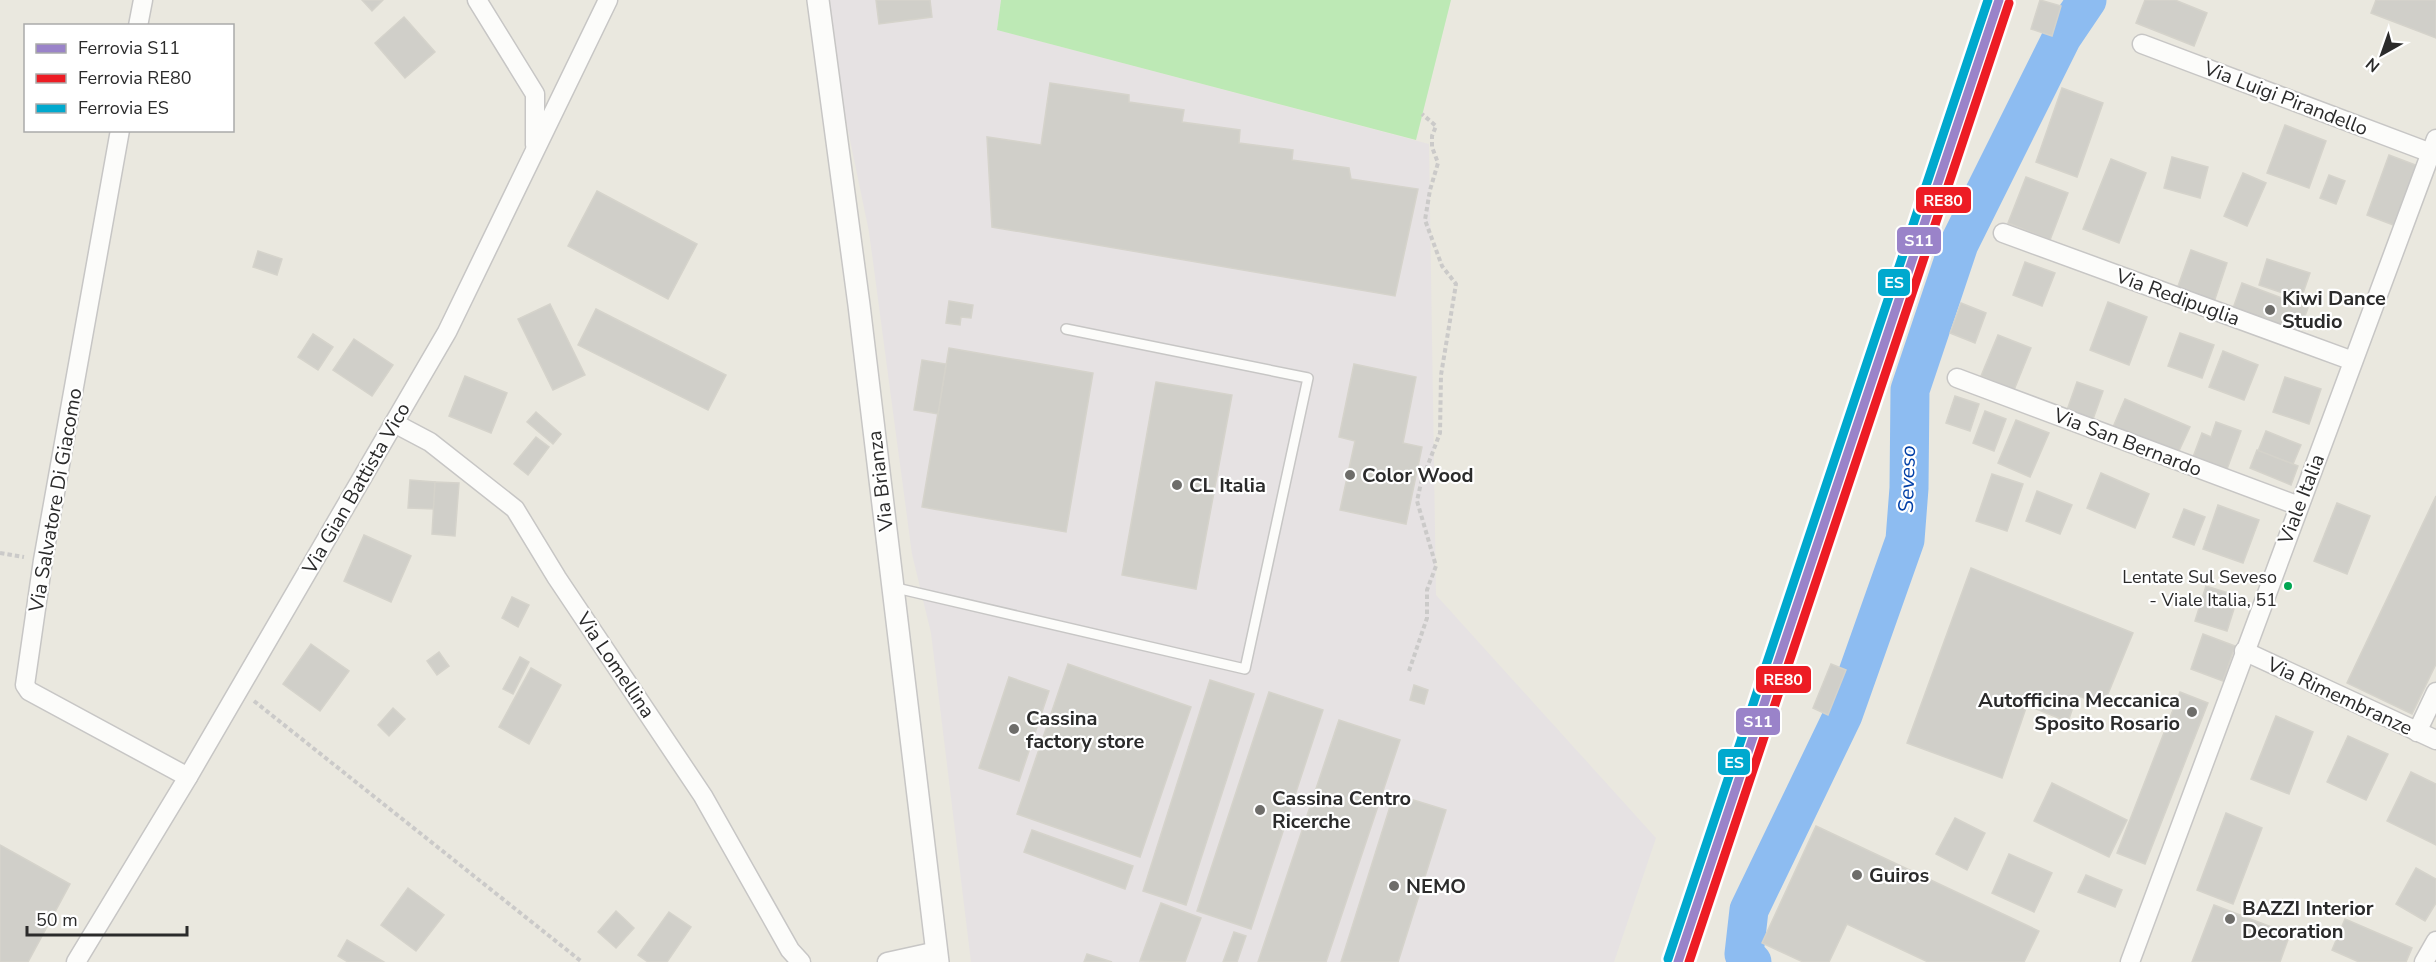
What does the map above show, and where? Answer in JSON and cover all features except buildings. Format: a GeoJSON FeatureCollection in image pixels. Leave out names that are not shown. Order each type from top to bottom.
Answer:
{"type":"FeatureCollection","features":[{"type":"Feature","properties":{"kind":"street"},"geometry":{"type":"LineString","coordinates":[[138,24],[143,0]]}},
{"type":"Feature","properties":{"kind":"street"},"geometry":{"type":"LineString","coordinates":[[477,0],[535,94],[535,150]]}},
{"type":"Feature","properties":{"kind":"street","name":"Via Gian Battista Vico"},"geometry":{"type":"LineString","coordinates":[[76,962],[188,777],[447,332],[608,0]]}},
{"type":"Feature","properties":{"kind":"street","name":"Via Brianza"},"geometry":{"type":"LineString","coordinates":[[818,0],[859,305],[938,957]]}},
{"type":"Feature","properties":{"kind":"street","name":"Via Luigi Pirandello"},"geometry":{"type":"LineString","coordinates":[[2142,44],[2433,146]]}},
{"type":"Feature","properties":{"kind":"street","name":"Via Salvatore Di Giacomo"},"geometry":{"type":"LineString","coordinates":[[120,132],[43,561],[25,685],[29,691],[188,777]]}},
{"type":"Feature","properties":{"kind":"street","name":"Viale Italia"},"geometry":{"type":"LineString","coordinates":[[2130,962],[2433,146]]}},
{"type":"Feature","properties":{"kind":"street","name":"Via Redipuglia"},"geometry":{"type":"LineString","coordinates":[[2003,233],[2353,361]]}},
{"type":"Feature","properties":{"kind":"street","name":"Via San Bernardo"},"geometry":{"type":"LineString","coordinates":[[1956,378],[2299,506]]}},
{"type":"Feature","properties":{"kind":"street","name":"Via Lomellina"},"geometry":{"type":"LineString","coordinates":[[394,423],[430,442],[515,509],[557,578],[703,796],[795,956],[815,962]]}},
{"type":"Feature","properties":{"kind":"street","name":"Via Rimembranze"},"geometry":{"type":"LineString","coordinates":[[2244,651],[2436,740]]}},
{"type":"Feature","properties":{"kind":"street"},"geometry":{"type":"LineString","coordinates":[[2417,732],[2436,692]]}},
{"type":"Feature","properties":{"kind":"street"},"geometry":{"type":"LineString","coordinates":[[2424,962],[2436,941]]}},
{"type":"Feature","properties":{"kind":"street"},"geometry":{"type":"LineString","coordinates":[[887,962],[938,957]]}},
{"type":"Feature","properties":{"kind":"lane"},"geometry":{"type":"LineString","coordinates":[[892,587],[1245,669],[1308,378],[1066,328]]}},
{"type":"Feature","properties":{"kind":"path"},"geometry":{"type":"LineString","coordinates":[[1409,671],[1427,618],[1427,590],[1436,566],[1417,501],[1421,483],[1440,433],[1441,375],[1456,284],[1442,266],[1425,220],[1438,163],[1432,147],[1432,136],[1437,126],[1422,114]]}},
{"type":"Feature","properties":{"kind":"path"},"geometry":{"type":"LineString","coordinates":[[239,689],[582,962]]}},
{"type":"Feature","properties":{"kind":"shaded area"},"geometry":{"type":"Polygon","coordinates":[[[821,0],[1001,0],[997,30],[1429,144],[1436,595],[1656,838],[1614,962],[971,962],[931,633],[912,554],[869,232],[821,0]]]}},
{"type":"Feature","properties":{"kind":"green space"},"geometry":{"type":"Polygon","coordinates":[[[1001,0],[1451,0],[1416,140],[997,30],[1001,0]]]}},
{"type":"Feature","properties":{"kind":"waterway","name":"Seveso"},"geometry":{"type":"LineString","coordinates":[[1752,962],[1744,954],[1749,910],[1843,715],[1905,540],[1909,488],[1910,390],[1959,244],[2062,37],[2087,0]]}},
{"type":"Feature","properties":{"kind":"rail line","name":"ES"},"geometry":{"type":"LineString","coordinates":[[1668,959],[1988,0]]}},
{"type":"Feature","properties":{"kind":"rail line","name":"S11"},"geometry":{"type":"LineString","coordinates":[[1678,962],[1999,0]]}},
{"type":"Feature","properties":{"kind":"rail line","name":"RE80"},"geometry":{"type":"LineString","coordinates":[[1689,962],[2009,3]]}},
{"type":"Feature","properties":{"kind":"place","name":"Kiwi Dance Studio"},"geometry":{"type":"Point","coordinates":[2270,310]}},
{"type":"Feature","properties":{"kind":"place","name":"Color Wood"},"geometry":{"type":"Point","coordinates":[1350,475]}},
{"type":"Feature","properties":{"kind":"place","name":"CL Italia"},"geometry":{"type":"Point","coordinates":[1177,485]}},
{"type":"Feature","properties":{"kind":"place","name":"Lentate Sul Seveso - Viale Italia, 51"},"geometry":{"type":"Point","coordinates":[2288,586]}},
{"type":"Feature","properties":{"kind":"place","name":"Autofficina Meccanica Sposito Rosario"},"geometry":{"type":"Point","coordinates":[2192,712]}},
{"type":"Feature","properties":{"kind":"place","name":"Cassina factory store"},"geometry":{"type":"Point","coordinates":[1014,729]}},
{"type":"Feature","properties":{"kind":"place","name":"Cassina Centro Ricerche"},"geometry":{"type":"Point","coordinates":[1260,810]}},
{"type":"Feature","properties":{"kind":"place","name":"Guiros"},"geometry":{"type":"Point","coordinates":[1857,875]}},
{"type":"Feature","properties":{"kind":"place","name":"NEMO"},"geometry":{"type":"Point","coordinates":[1394,886]}},
{"type":"Feature","properties":{"kind":"place","name":"BAZZI Interior Decoration"},"geometry":{"type":"Point","coordinates":[2230,919]}}]}
